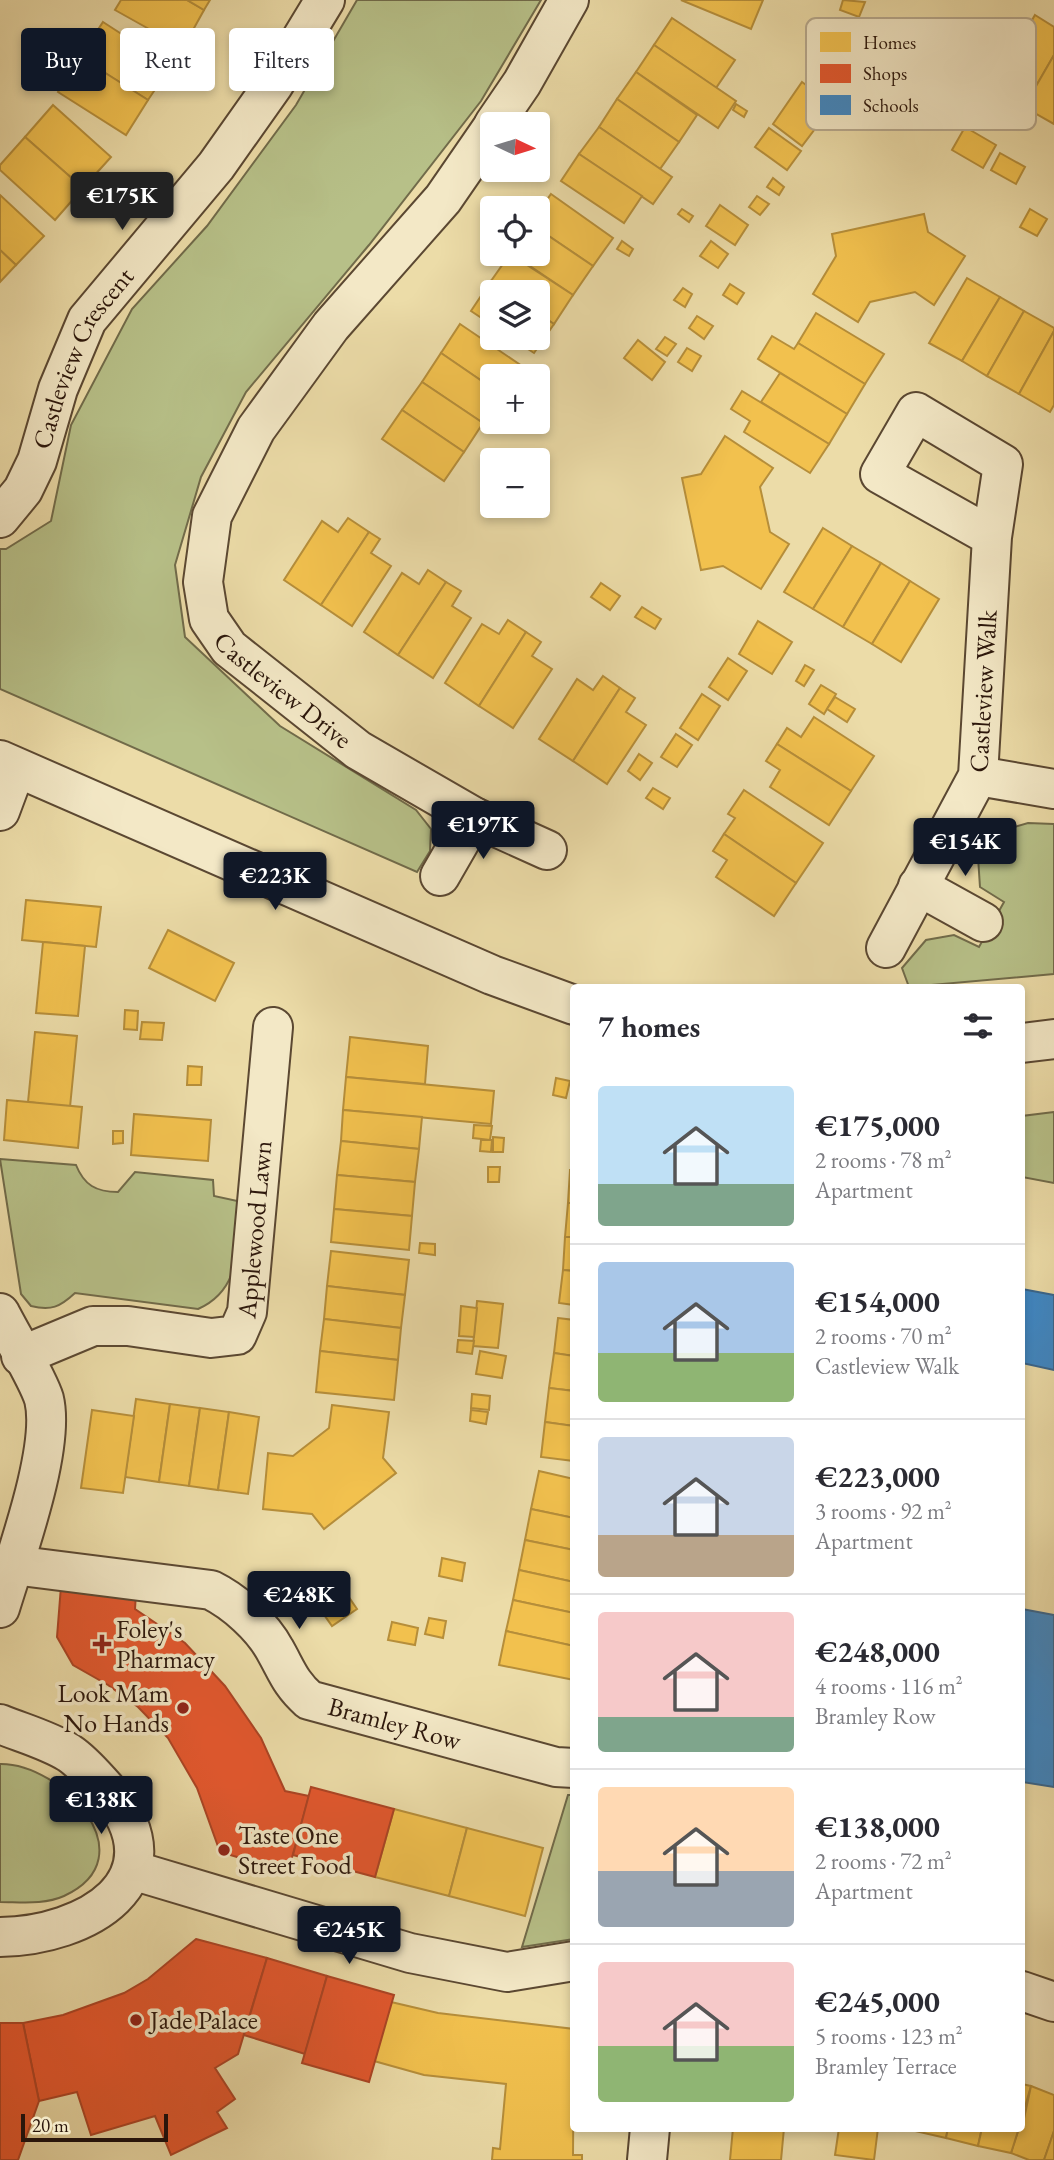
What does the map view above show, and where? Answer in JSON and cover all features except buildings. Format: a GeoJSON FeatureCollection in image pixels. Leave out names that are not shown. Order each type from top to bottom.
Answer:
{"type":"FeatureCollection","features":[{"type":"Feature","properties":{"kind":"street","name":"Castleview Crescent"},"geometry":{"type":"LineString","coordinates":[[0,518],[23,490],[37,461],[58,389],[87,320],[216,166],[274,85],[325,0]]}},
{"type":"Feature","properties":{"kind":"street","name":"Castleview Drive"},"geometry":{"type":"LineString","coordinates":[[502,112],[569,0]]}},
{"type":"Feature","properties":{"kind":"street","name":"Castleview Drive"},"geometry":{"type":"LineString","coordinates":[[480,145],[443,199],[331,326],[256,429],[212,516],[203,582],[209,619],[229,648],[358,750],[474,817],[547,850]]}},
{"type":"Feature","properties":{"kind":"street","name":"Castleview Walk"},"geometry":{"type":"LineString","coordinates":[[886,948],[978,776],[992,537]]}},
{"type":"Feature","properties":{"kind":"street"},"geometry":{"type":"LineString","coordinates":[[0,811],[8,764],[492,975],[570,1004]]}},
{"type":"Feature","properties":{"kind":"street"},"geometry":{"type":"LineString","coordinates":[[978,776],[1054,789]]}},
{"type":"Feature","properties":{"kind":"street"},"geometry":{"type":"LineString","coordinates":[[440,876],[474,817]]}},
{"type":"Feature","properties":{"kind":"street"},"geometry":{"type":"LineString","coordinates":[[918,886],[983,922]]}},
{"type":"Feature","properties":{"kind":"street","name":"Applewood Lawn"},"geometry":{"type":"LineString","coordinates":[[21,1356],[93,1326],[128,1326],[211,1338],[237,1335],[247,1312],[273,1027]]}},
{"type":"Feature","properties":{"kind":"street"},"geometry":{"type":"LineString","coordinates":[[1025,1043],[1054,1039]]}},
{"type":"Feature","properties":{"kind":"street"},"geometry":{"type":"LineString","coordinates":[[0,1313],[44,1398],[46,1430],[32,1502],[0,1608]]}},
{"type":"Feature","properties":{"kind":"street","name":"Bramley Row"},"geometry":{"type":"LineString","coordinates":[[13,1565],[211,1590],[232,1601],[274,1648],[291,1684],[309,1700],[556,1767],[570,1768]]}},
{"type":"Feature","properties":{"kind":"street"},"geometry":{"type":"LineString","coordinates":[[0,1724],[68,1753],[92,1772],[120,1805],[132,1832],[132,1870],[124,1889],[108,1906],[71,1925],[27,1936],[0,1937]]}},
{"type":"Feature","properties":{"kind":"street"},"geometry":{"type":"LineString","coordinates":[[132,1870],[410,1953],[507,1972],[570,1962]]}},
{"type":"Feature","properties":{"kind":"street"},"geometry":{"type":"LineString","coordinates":[[1025,1992],[1054,2002]]}},
{"type":"Feature","properties":{"kind":"street"},"geometry":{"type":"LineString","coordinates":[[648,2160],[650,2132]]}},
{"type":"Feature","properties":{"kind":"green space"},"geometry":{"type":"Polygon","coordinates":[[[357,0],[541,0],[481,101],[369,245],[246,392],[201,477],[175,565],[185,637],[280,726],[416,810],[431,829],[430,851],[417,872],[0,689],[0,549],[6,549],[51,521],[71,425],[132,309],[207,226],[304,91],[334,91],[334,40],[357,0]]]}},
{"type":"Feature","properties":{"kind":"green space"},"geometry":{"type":"Polygon","coordinates":[[[1028,823],[1054,824],[1054,974],[942,984],[908,984],[902,968],[926,940],[954,935],[979,947],[1004,902],[980,887],[978,857],[987,835],[1028,823]]]}},
{"type":"Feature","properties":{"kind":"green space"},"geometry":{"type":"Polygon","coordinates":[[[1054,1112],[1054,1183],[1025,1178],[1025,1116],[1054,1112]]]}},
{"type":"Feature","properties":{"kind":"green space"},"geometry":{"type":"Polygon","coordinates":[[[0,1159],[76,1165],[83,1178],[92,1186],[110,1192],[118,1192],[135,1172],[213,1180],[214,1196],[242,1202],[235,1264],[230,1278],[213,1300],[198,1309],[75,1293],[55,1307],[31,1306],[21,1294],[0,1159]]]}},
{"type":"Feature","properties":{"kind":"green space"},"geometry":{"type":"Polygon","coordinates":[[[0,1764],[24,1768],[48,1779],[70,1795],[87,1815],[97,1837],[99,1859],[88,1879],[64,1896],[40,1902],[0,1902],[0,1764]]]}},
{"type":"Feature","properties":{"kind":"green space"},"geometry":{"type":"Polygon","coordinates":[[[568,1795],[570,1795],[570,1940],[522,1947],[568,1795]]]}},
{"type":"Feature","properties":{"kind":"place","name":"Foley's Pharmacy"},"geometry":{"type":"Point","coordinates":[102,1644]}},
{"type":"Feature","properties":{"kind":"place","name":"Look Mam No Hands"},"geometry":{"type":"Point","coordinates":[183,1708]}},
{"type":"Feature","properties":{"kind":"place","name":"Taste One Street Food"},"geometry":{"type":"Point","coordinates":[224,1850]}},
{"type":"Feature","properties":{"kind":"place","name":"Jade Palace"},"geometry":{"type":"Point","coordinates":[136,2020]}}]}
